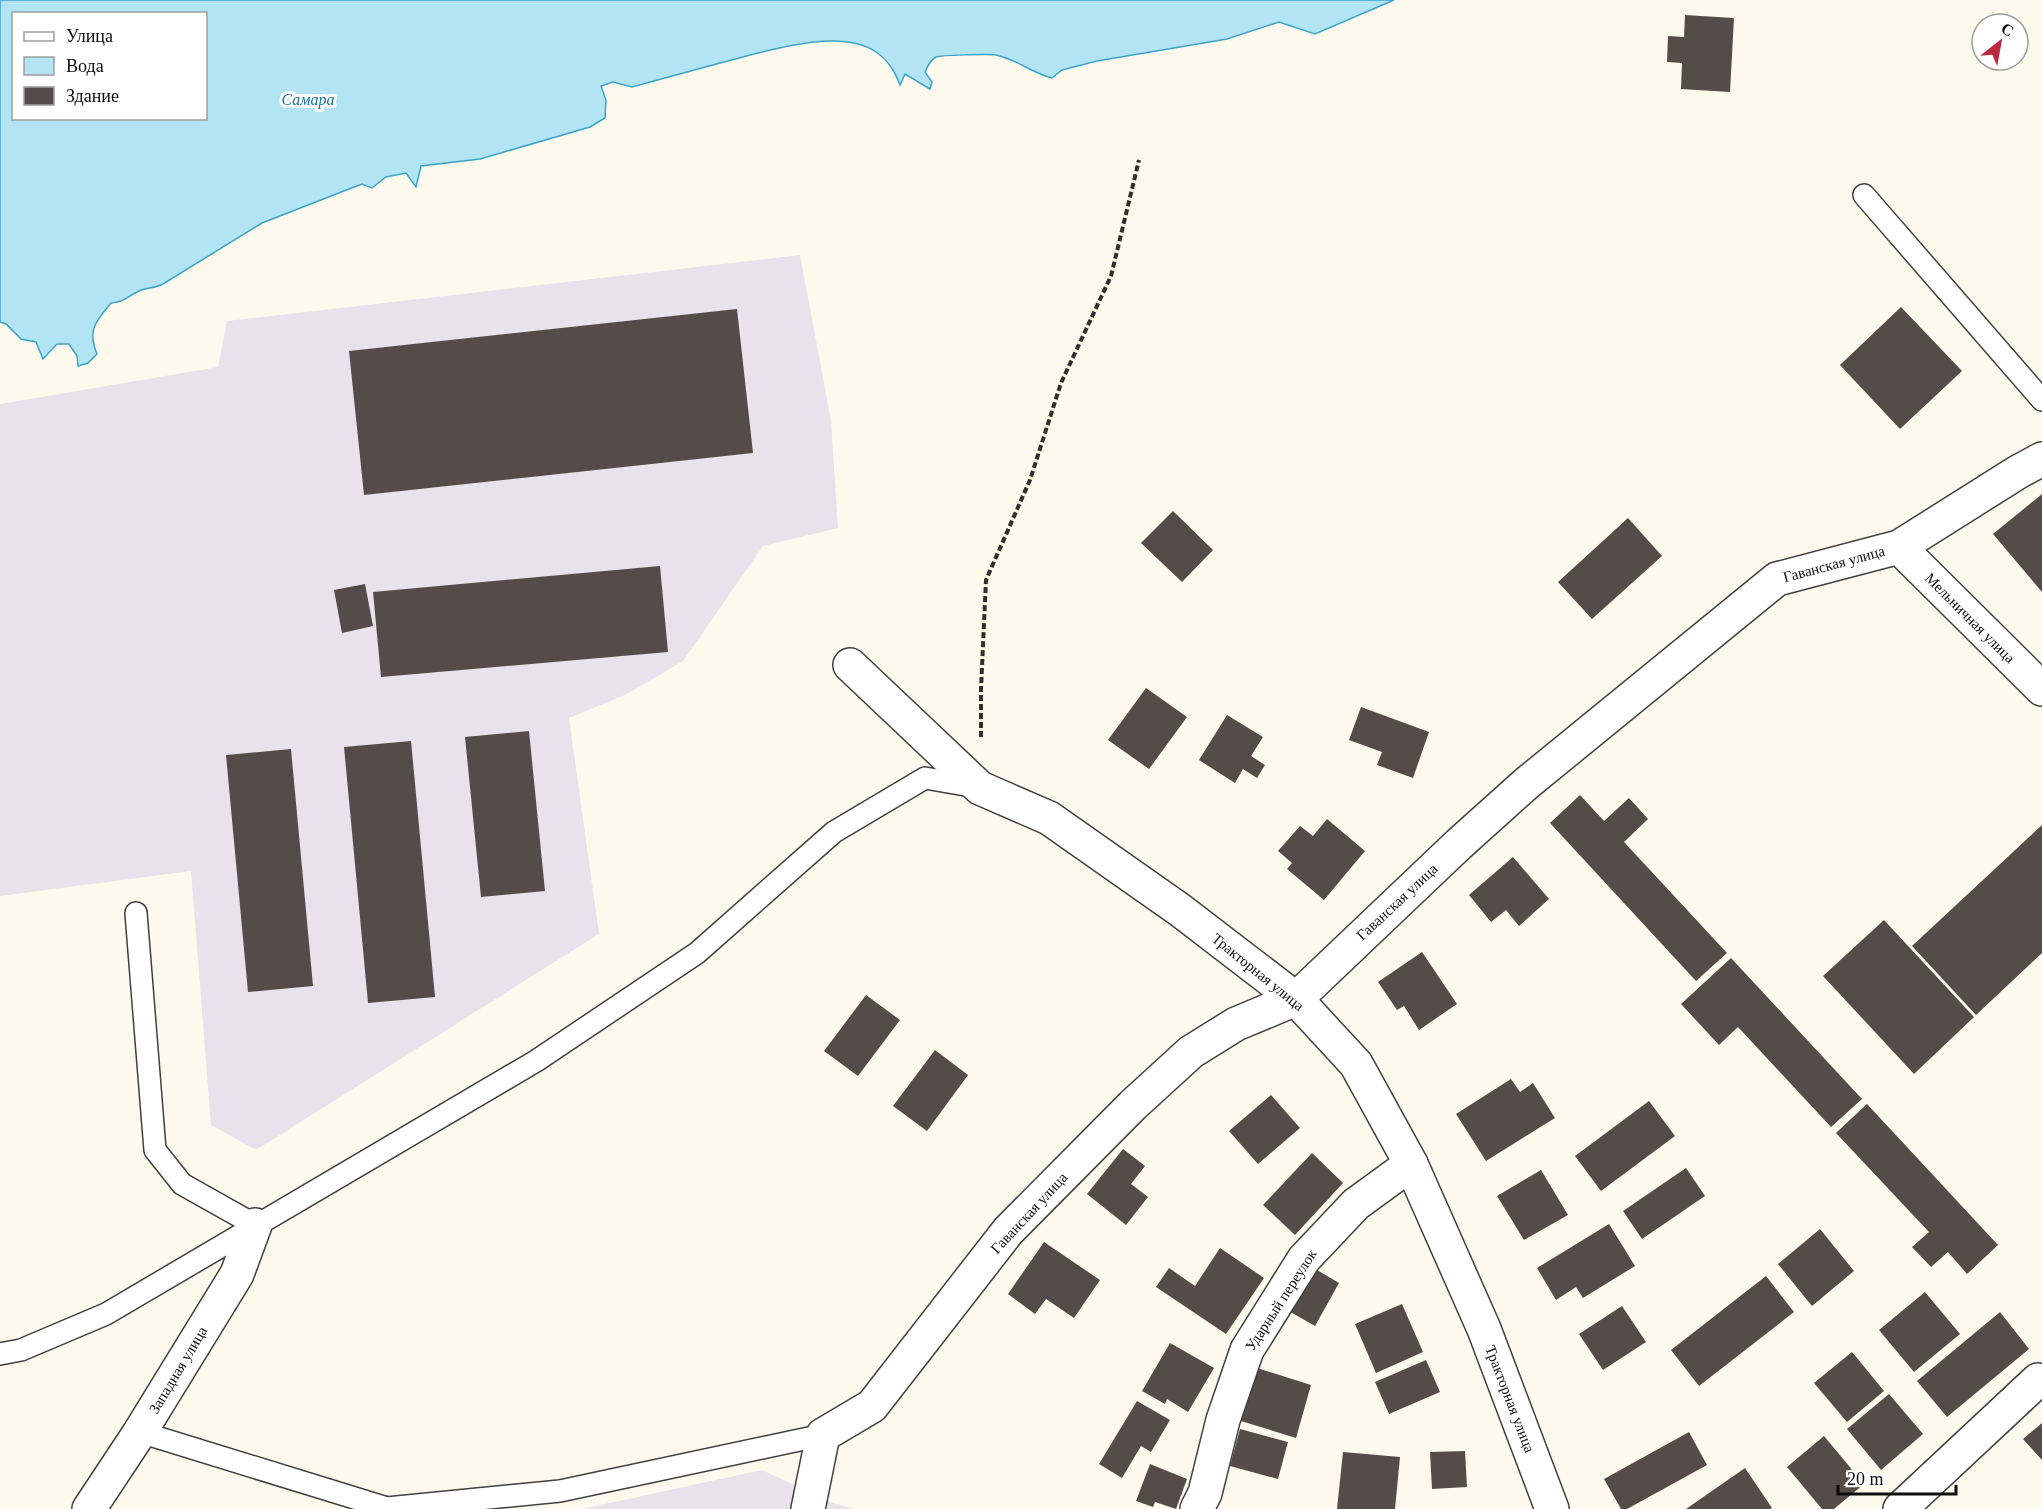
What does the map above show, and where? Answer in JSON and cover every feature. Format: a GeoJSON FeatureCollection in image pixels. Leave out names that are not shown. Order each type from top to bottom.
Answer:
{"type":"FeatureCollection","features":[{"type":"Feature","properties":{"kind":"street","name":"Гаванская улица"},"geometry":{"type":"LineString","coordinates":[[823,1436],[872,1406],[1008,1231],[1141,1097],[1191,1052],[1236,1024],[1296,999],[1459,844],[1527,783],[1777,579],[1899,547],[2042,459]]}},
{"type":"Feature","properties":{"kind":"street","name":"Мельничная улица"},"geometry":{"type":"LineString","coordinates":[[1899,547],[2042,689]]}},
{"type":"Feature","properties":{"kind":"street","name":"Тракторная улица"},"geometry":{"type":"LineString","coordinates":[[850,665],[980,788],[1049,818],[1180,910],[1296,999],[1356,1064],[1412,1164],[1484,1329],[1552,1509]]}},
{"type":"Feature","properties":{"kind":"street","name":"Ударный переулок"},"geometry":{"type":"LineString","coordinates":[[1197,1509],[1205,1493],[1223,1420],[1246,1350],[1304,1259],[1356,1204],[1412,1164]]}},
{"type":"Feature","properties":{"kind":"street","name":"Западная улица"},"geometry":{"type":"LineString","coordinates":[[89,1509],[140,1432],[237,1274],[255,1225]]}},
{"type":"Feature","properties":{"kind":"street"},"geometry":{"type":"LineString","coordinates":[[1899,1509],[2038,1380]]}},
{"type":"Feature","properties":{"kind":"street"},"geometry":{"type":"LineString","coordinates":[[808,1509],[823,1436]]}},
{"type":"Feature","properties":{"kind":"lane"},"geometry":{"type":"LineString","coordinates":[[1864,195],[2042,400]]}},
{"type":"Feature","properties":{"kind":"lane"},"geometry":{"type":"LineString","coordinates":[[0,1353],[21,1350],[106,1314],[536,1061],[698,953],[834,832],[925,778],[980,788]]}},
{"type":"Feature","properties":{"kind":"lane"},"geometry":{"type":"LineString","coordinates":[[136,913],[155,1150],[182,1184],[255,1225]]}},
{"type":"Feature","properties":{"kind":"lane"},"geometry":{"type":"LineString","coordinates":[[140,1432],[387,1508],[560,1491],[823,1436]]}},
{"type":"Feature","properties":{"kind":"path"},"geometry":{"type":"LineString","coordinates":[[980,788],[981,689],[986,580],[1030,480],[1061,382],[1111,276],[1139,160]]}},
{"type":"Feature","properties":{"kind":"shaded area"},"geometry":{"type":"Polygon","coordinates":[[[800,255],[831,421],[838,528],[763,546],[683,661],[627,694],[569,718],[599,934],[256,1150],[211,1125],[191,871],[0,896],[0,404],[218,367],[227,321],[800,255]]]}},
{"type":"Feature","properties":{"kind":"shaded area"},"geometry":{"type":"Polygon","coordinates":[[[762,1470],[833,1503],[854,1509],[582,1509],[762,1470]]]}},
{"type":"Feature","properties":{"kind":"water","name":"Самара"},"geometry":{"type":"Polygon","coordinates":[[[0,0],[1394,0],[1315,34],[1279,22],[1227,39],[1097,61],[1062,70],[1052,78],[996,55],[955,55],[936,57],[930,62],[925,72],[932,82],[930,89],[905,74],[900,85],[891,67],[876,52],[860,45],[841,41],[821,41],[777,48],[632,87],[613,82],[601,86],[606,100],[605,118],[590,127],[480,159],[421,166],[416,187],[406,173],[386,177],[372,188],[362,184],[262,223],[163,284],[141,290],[123,300],[111,303],[95,326],[93,338],[97,354],[88,363],[78,366],[77,356],[69,344],[57,344],[43,359],[36,342],[21,339],[6,324],[0,322],[0,0]]]}},
{"type":"Feature","properties":{"kind":"building"},"geometry":{"type":"Polygon","coordinates":[[[1685,15],[1734,18],[1730,92],[1681,89],[1682,63],[1667,62],[1668,36],[1684,37],[1685,15]]]}},
{"type":"Feature","properties":{"kind":"building"},"geometry":{"type":"Polygon","coordinates":[[[1901,307],[1962,371],[1900,429],[1840,365],[1901,307]]]}},
{"type":"Feature","properties":{"kind":"building"},"geometry":{"type":"Polygon","coordinates":[[[737,309],[753,453],[364,495],[349,351],[737,309]]]}},
{"type":"Feature","properties":{"kind":"building"},"geometry":{"type":"Polygon","coordinates":[[[2042,494],[2042,592],[1993,534],[2042,494]]]}},
{"type":"Feature","properties":{"kind":"building"},"geometry":{"type":"Polygon","coordinates":[[[1173,511],[1213,550],[1182,582],[1141,543],[1173,511]]]}},
{"type":"Feature","properties":{"kind":"building"},"geometry":{"type":"Polygon","coordinates":[[[1628,518],[1662,556],[1592,619],[1558,582],[1628,518]]]}},
{"type":"Feature","properties":{"kind":"building"},"geometry":{"type":"Polygon","coordinates":[[[660,566],[668,652],[381,677],[373,592],[660,566]]]}},
{"type":"Feature","properties":{"kind":"building"},"geometry":{"type":"Polygon","coordinates":[[[365,584],[373,626],[342,633],[334,590],[365,584]]]}},
{"type":"Feature","properties":{"kind":"building"},"geometry":{"type":"Polygon","coordinates":[[[1146,688],[1187,717],[1149,769],[1108,740],[1146,688]]]}},
{"type":"Feature","properties":{"kind":"building"},"geometry":{"type":"Polygon","coordinates":[[[1361,707],[1429,732],[1413,778],[1377,765],[1382,752],[1349,740],[1361,707]]]}},
{"type":"Feature","properties":{"kind":"building"},"geometry":{"type":"Polygon","coordinates":[[[1227,715],[1263,737],[1251,756],[1265,765],[1257,778],[1243,769],[1235,783],[1199,760],[1227,715]]]}},
{"type":"Feature","properties":{"kind":"building"},"geometry":{"type":"Polygon","coordinates":[[[529,731],[545,891],[481,897],[465,737],[529,731]]]}},
{"type":"Feature","properties":{"kind":"building"},"geometry":{"type":"Polygon","coordinates":[[[411,741],[435,997],[368,1003],[344,747],[411,741]]]}},
{"type":"Feature","properties":{"kind":"building"},"geometry":{"type":"Polygon","coordinates":[[[291,749],[313,986],[248,992],[226,755],[291,749]]]}},
{"type":"Feature","properties":{"kind":"building"},"geometry":{"type":"Polygon","coordinates":[[[1580,795],[1604,821],[1629,798],[1648,819],[1624,842],[1727,953],[1696,981],[1550,823],[1580,795]]]}},
{"type":"Feature","properties":{"kind":"building"},"geometry":{"type":"Polygon","coordinates":[[[1327,819],[1365,851],[1324,900],[1287,869],[1292,863],[1278,851],[1300,826],[1313,836],[1327,819]]]}},
{"type":"Feature","properties":{"kind":"building"},"geometry":{"type":"Polygon","coordinates":[[[2042,825],[2042,953],[1976,1015],[1912,946],[2042,825]]]}},
{"type":"Feature","properties":{"kind":"building"},"geometry":{"type":"Polygon","coordinates":[[[1513,857],[1549,899],[1519,926],[1506,910],[1491,922],[1469,895],[1513,857]]]}},
{"type":"Feature","properties":{"kind":"building"},"geometry":{"type":"Polygon","coordinates":[[[1884,920],[1974,1017],[1914,1074],[1823,976],[1884,920]]]}},
{"type":"Feature","properties":{"kind":"building"},"geometry":{"type":"Polygon","coordinates":[[[1422,952],[1457,1004],[1419,1030],[1404,1006],[1397,1010],[1378,982],[1422,952]]]}},
{"type":"Feature","properties":{"kind":"building"},"geometry":{"type":"Polygon","coordinates":[[[1731,958],[1862,1099],[1831,1127],[1738,1027],[1719,1045],[1681,1004],[1731,958]]]}},
{"type":"Feature","properties":{"kind":"building"},"geometry":{"type":"Polygon","coordinates":[[[866,995],[900,1020],[858,1076],[824,1051],[866,995]]]}},
{"type":"Feature","properties":{"kind":"building"},"geometry":{"type":"Polygon","coordinates":[[[935,1050],[968,1075],[927,1131],[893,1106],[935,1050]]]}},
{"type":"Feature","properties":{"kind":"building"},"geometry":{"type":"Polygon","coordinates":[[[1511,1079],[1520,1092],[1533,1083],[1555,1118],[1486,1161],[1456,1114],[1511,1079]]]}},
{"type":"Feature","properties":{"kind":"building"},"geometry":{"type":"Polygon","coordinates":[[[1271,1095],[1300,1128],[1258,1164],[1229,1131],[1271,1095]]]}},
{"type":"Feature","properties":{"kind":"building"},"geometry":{"type":"Polygon","coordinates":[[[1649,1101],[1675,1136],[1601,1191],[1575,1156],[1649,1101]]]}},
{"type":"Feature","properties":{"kind":"building"},"geometry":{"type":"Polygon","coordinates":[[[1867,1104],[1998,1245],[1967,1274],[1948,1252],[1931,1267],[1912,1247],[1929,1232],[1836,1133],[1867,1104]]]}},
{"type":"Feature","properties":{"kind":"building"},"geometry":{"type":"Polygon","coordinates":[[[1123,1149],[1145,1166],[1131,1184],[1148,1197],[1126,1225],[1087,1194],[1123,1149]]]}},
{"type":"Feature","properties":{"kind":"building"},"geometry":{"type":"Polygon","coordinates":[[[1312,1153],[1343,1183],[1295,1235],[1263,1205],[1312,1153]]]}},
{"type":"Feature","properties":{"kind":"building"},"geometry":{"type":"Polygon","coordinates":[[[1686,1168],[1705,1196],[1642,1239],[1623,1211],[1686,1168]]]}},
{"type":"Feature","properties":{"kind":"building"},"geometry":{"type":"Polygon","coordinates":[[[1541,1170],[1568,1215],[1524,1240],[1497,1196],[1541,1170]]]}},
{"type":"Feature","properties":{"kind":"building"},"geometry":{"type":"Polygon","coordinates":[[[1609,1224],[1635,1266],[1583,1298],[1576,1287],[1556,1300],[1537,1268],[1609,1224]]]}},
{"type":"Feature","properties":{"kind":"building"},"geometry":{"type":"Polygon","coordinates":[[[1820,1229],[1854,1271],[1812,1306],[1778,1264],[1820,1229]]]}},
{"type":"Feature","properties":{"kind":"building"},"geometry":{"type":"Polygon","coordinates":[[[1044,1242],[1100,1280],[1074,1318],[1046,1299],[1035,1314],[1008,1294],[1044,1242]]]}},
{"type":"Feature","properties":{"kind":"building"},"geometry":{"type":"Polygon","coordinates":[[[1220,1248],[1264,1278],[1226,1334],[1156,1287],[1169,1268],[1195,1286],[1220,1248]]]}},
{"type":"Feature","properties":{"kind":"building"},"geometry":{"type":"Polygon","coordinates":[[[1312,1267],[1339,1283],[1315,1326],[1287,1310],[1312,1267]]]}},
{"type":"Feature","properties":{"kind":"building"},"geometry":{"type":"Polygon","coordinates":[[[1766,1276],[1794,1312],[1699,1386],[1671,1350],[1766,1276]]]}},
{"type":"Feature","properties":{"kind":"building"},"geometry":{"type":"Polygon","coordinates":[[[1925,1292],[1960,1334],[1914,1372],[1879,1330],[1925,1292]]]}},
{"type":"Feature","properties":{"kind":"building"},"geometry":{"type":"Polygon","coordinates":[[[1402,1304],[1423,1352],[1376,1373],[1355,1324],[1402,1304]]]}},
{"type":"Feature","properties":{"kind":"building"},"geometry":{"type":"Polygon","coordinates":[[[1622,1306],[1646,1342],[1603,1370],[1579,1334],[1622,1306]]]}},
{"type":"Feature","properties":{"kind":"building"},"geometry":{"type":"Polygon","coordinates":[[[2000,1312],[2029,1349],[1947,1417],[1917,1381],[2000,1312]]]}},
{"type":"Feature","properties":{"kind":"building"},"geometry":{"type":"Polygon","coordinates":[[[1170,1343],[1214,1368],[1188,1412],[1167,1399],[1165,1404],[1142,1391],[1170,1343]]]}},
{"type":"Feature","properties":{"kind":"building"},"geometry":{"type":"Polygon","coordinates":[[[1852,1352],[1884,1391],[1847,1422],[1814,1383],[1852,1352]]]}},
{"type":"Feature","properties":{"kind":"building"},"geometry":{"type":"Polygon","coordinates":[[[1426,1360],[1440,1392],[1389,1414],[1375,1382],[1426,1360]]]}},
{"type":"Feature","properties":{"kind":"building"},"geometry":{"type":"Polygon","coordinates":[[[1257,1368],[1311,1385],[1296,1438],[1241,1421],[1257,1368]]]}},
{"type":"Feature","properties":{"kind":"building"},"geometry":{"type":"Polygon","coordinates":[[[1889,1394],[1923,1434],[1881,1470],[1847,1429],[1889,1394]]]}},
{"type":"Feature","properties":{"kind":"building"},"geometry":{"type":"Polygon","coordinates":[[[1137,1401],[1170,1420],[1151,1452],[1141,1446],[1122,1478],[1099,1464],[1137,1401]]]}},
{"type":"Feature","properties":{"kind":"building"},"geometry":{"type":"Polygon","coordinates":[[[2042,1423],[2042,1460],[2023,1439],[2042,1423]]]}},
{"type":"Feature","properties":{"kind":"building"},"geometry":{"type":"Polygon","coordinates":[[[1240,1429],[1288,1442],[1278,1479],[1230,1466],[1240,1429]]]}},
{"type":"Feature","properties":{"kind":"building"},"geometry":{"type":"Polygon","coordinates":[[[1689,1432],[1707,1465],[1627,1509],[1621,1509],[1604,1479],[1689,1432]]]}},
{"type":"Feature","properties":{"kind":"building"},"geometry":{"type":"Polygon","coordinates":[[[1824,1436],[1864,1484],[1834,1509],[1822,1509],[1787,1467],[1824,1436]]]}},
{"type":"Feature","properties":{"kind":"building"},"geometry":{"type":"Polygon","coordinates":[[[1465,1451],[1467,1487],[1432,1489],[1430,1452],[1465,1451]]]}},
{"type":"Feature","properties":{"kind":"building"},"geometry":{"type":"Polygon","coordinates":[[[1343,1452],[1400,1457],[1395,1509],[1337,1509],[1343,1452]]]}},
{"type":"Feature","properties":{"kind":"building"},"geometry":{"type":"Polygon","coordinates":[[[1150,1464],[1187,1479],[1176,1509],[1155,1502],[1153,1507],[1136,1501],[1150,1464]]]}},
{"type":"Feature","properties":{"kind":"building"},"geometry":{"type":"Polygon","coordinates":[[[1745,1468],[1772,1508],[1686,1509],[1745,1468]]]}}]}
